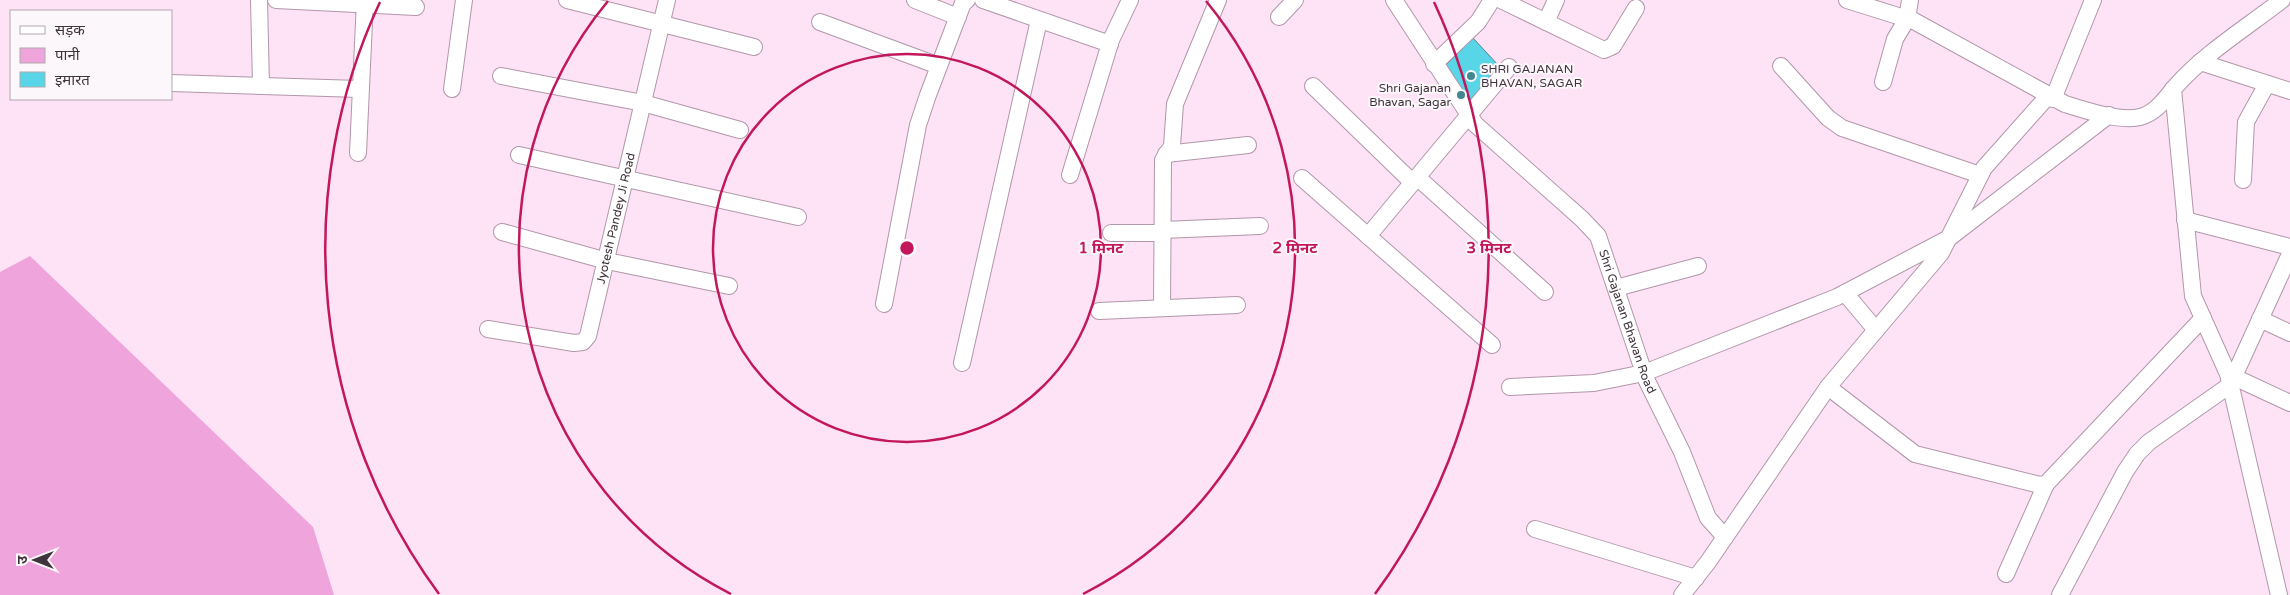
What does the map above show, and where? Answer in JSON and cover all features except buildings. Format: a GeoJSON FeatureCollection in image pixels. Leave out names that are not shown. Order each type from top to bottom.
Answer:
{"type":"FeatureCollection","features":[{"type":"Feature","properties":{"kind":"street"},"geometry":{"type":"LineString","coordinates":[[259,0],[261,85]]}},
{"type":"Feature","properties":{"kind":"street"},"geometry":{"type":"LineString","coordinates":[[276,0],[364,2],[416,7]]}},
{"type":"Feature","properties":{"kind":"street"},"geometry":{"type":"LineString","coordinates":[[452,89],[464,0]]}},
{"type":"Feature","properties":{"kind":"street"},"geometry":{"type":"LineString","coordinates":[[567,0],[754,47]]}},
{"type":"Feature","properties":{"kind":"street","name":"Jyotesh Pandey Ji Road"},"geometry":{"type":"LineString","coordinates":[[488,329],[574,344],[583,342],[588,336],[592,327],[667,0]]}},
{"type":"Feature","properties":{"kind":"street"},"geometry":{"type":"LineString","coordinates":[[915,0],[958,17]]}},
{"type":"Feature","properties":{"kind":"street"},"geometry":{"type":"LineString","coordinates":[[884,304],[918,125],[963,3],[967,0]]}},
{"type":"Feature","properties":{"kind":"street"},"geometry":{"type":"LineString","coordinates":[[983,0],[1110,44]]}},
{"type":"Feature","properties":{"kind":"street"},"geometry":{"type":"LineString","coordinates":[[1070,175],[1110,44],[1130,0]]}},
{"type":"Feature","properties":{"kind":"street"},"geometry":{"type":"LineString","coordinates":[[1162,308],[1162,169],[1166,154],[1172,146],[1175,104],[1218,0]]}},
{"type":"Feature","properties":{"kind":"street"},"geometry":{"type":"LineString","coordinates":[[1279,17],[1295,0]]}},
{"type":"Feature","properties":{"kind":"street","name":"Shri Gajanan Bhavan Road"},"geometry":{"type":"LineString","coordinates":[[1394,0],[1467,115],[1484,133],[1591,227],[1603,249],[1644,373],[1682,452],[1708,518],[1724,537]]}},
{"type":"Feature","properties":{"kind":"street"},"geometry":{"type":"LineString","coordinates":[[1434,64],[1478,22],[1492,0]]}},
{"type":"Feature","properties":{"kind":"street"},"geometry":{"type":"LineString","coordinates":[[1500,0],[1604,50],[1613,46],[1636,8]]}},
{"type":"Feature","properties":{"kind":"street"},"geometry":{"type":"LineString","coordinates":[[1546,22],[1556,0]]}},
{"type":"Feature","properties":{"kind":"street"},"geometry":{"type":"LineString","coordinates":[[1847,0],[1922,25],[2051,98],[2079,109],[2132,118],[2142,116],[2154,110],[2200,62],[2282,0]]}},
{"type":"Feature","properties":{"kind":"street"},"geometry":{"type":"LineString","coordinates":[[1882,82],[1895,39],[1907,19],[1910,0]]}},
{"type":"Feature","properties":{"kind":"street"},"geometry":{"type":"LineString","coordinates":[[1682,595],[1696,578],[1828,387],[1934,262],[1950,238],[1980,175],[1989,161],[2051,98],[2093,0]]}},
{"type":"Feature","properties":{"kind":"street"},"geometry":{"type":"LineString","coordinates":[[358,153],[364,2]]}},
{"type":"Feature","properties":{"kind":"street"},"geometry":{"type":"LineString","coordinates":[[962,363],[1039,20]]}},
{"type":"Feature","properties":{"kind":"street"},"geometry":{"type":"LineString","coordinates":[[820,22],[939,66]]}},
{"type":"Feature","properties":{"kind":"street"},"geometry":{"type":"LineString","coordinates":[[2200,62],[2290,91]]}},
{"type":"Feature","properties":{"kind":"street"},"geometry":{"type":"LineString","coordinates":[[1781,66],[1828,118],[1842,128],[1980,175]]}},
{"type":"Feature","properties":{"kind":"street"},"geometry":{"type":"LineString","coordinates":[[1368,236],[1509,67]]}},
{"type":"Feature","properties":{"kind":"street"},"geometry":{"type":"LineString","coordinates":[[501,76],[643,103],[740,130]]}},
{"type":"Feature","properties":{"kind":"street"},"geometry":{"type":"LineString","coordinates":[[172,83],[360,89]]}},
{"type":"Feature","properties":{"kind":"street"},"geometry":{"type":"LineString","coordinates":[[2243,180],[2246,122],[2267,84]]}},
{"type":"Feature","properties":{"kind":"street"},"geometry":{"type":"LineString","coordinates":[[1313,86],[1414,180],[1545,292]]}},
{"type":"Feature","properties":{"kind":"street"},"geometry":{"type":"LineString","coordinates":[[2173,89],[2192,288],[2203,318],[2232,381],[2279,595]]}},
{"type":"Feature","properties":{"kind":"street"},"geometry":{"type":"LineString","coordinates":[[1510,387],[1594,383],[1644,373],[1845,293],[1950,238],[2109,115]]}},
{"type":"Feature","properties":{"kind":"street"},"geometry":{"type":"LineString","coordinates":[[1166,154],[1248,146]]}},
{"type":"Feature","properties":{"kind":"street"},"geometry":{"type":"LineString","coordinates":[[519,155],[626,177],[798,217]]}},
{"type":"Feature","properties":{"kind":"street"},"geometry":{"type":"LineString","coordinates":[[1302,178],[1492,345]]}},
{"type":"Feature","properties":{"kind":"street"},"geometry":{"type":"LineString","coordinates":[[2185,220],[2290,247]]}},
{"type":"Feature","properties":{"kind":"street"},"geometry":{"type":"LineString","coordinates":[[1111,234],[1260,226]]}},
{"type":"Feature","properties":{"kind":"street"},"geometry":{"type":"LineString","coordinates":[[502,232],[607,261],[729,286]]}},
{"type":"Feature","properties":{"kind":"street"},"geometry":{"type":"LineString","coordinates":[[2060,595],[2125,472],[2137,454],[2149,442],[2232,381],[2290,254]]}},
{"type":"Feature","properties":{"kind":"street"},"geometry":{"type":"LineString","coordinates":[[1616,288],[1698,266]]}},
{"type":"Feature","properties":{"kind":"street"},"geometry":{"type":"LineString","coordinates":[[1845,293],[1876,330]]}},
{"type":"Feature","properties":{"kind":"street"},"geometry":{"type":"LineString","coordinates":[[1099,311],[1237,305]]}},
{"type":"Feature","properties":{"kind":"street"},"geometry":{"type":"LineString","coordinates":[[2006,574],[2046,484],[2203,318]]}},
{"type":"Feature","properties":{"kind":"street"},"geometry":{"type":"LineString","coordinates":[[2260,319],[2290,333]]}},
{"type":"Feature","properties":{"kind":"street"},"geometry":{"type":"LineString","coordinates":[[2232,381],[2290,403]]}},
{"type":"Feature","properties":{"kind":"street"},"geometry":{"type":"LineString","coordinates":[[1828,387],[1915,454],[2040,485],[2046,484]]}},
{"type":"Feature","properties":{"kind":"street"},"geometry":{"type":"LineString","coordinates":[[1535,529],[1696,578]]}},
{"type":"Feature","properties":{"kind":"water"},"geometry":{"type":"Polygon","coordinates":[[[30,256],[313,527],[334,595],[0,595],[0,272],[30,256]]]}},
{"type":"Feature","properties":{"kind":"place","name":"SHRI GAJANAN BHAVAN, SAGAR"},"geometry":{"type":"Point","coordinates":[1471,76]}},
{"type":"Feature","properties":{"kind":"place","name":"Shri Gajanan Bhavan, Sagar"},"geometry":{"type":"Point","coordinates":[1461,95]}}]}
